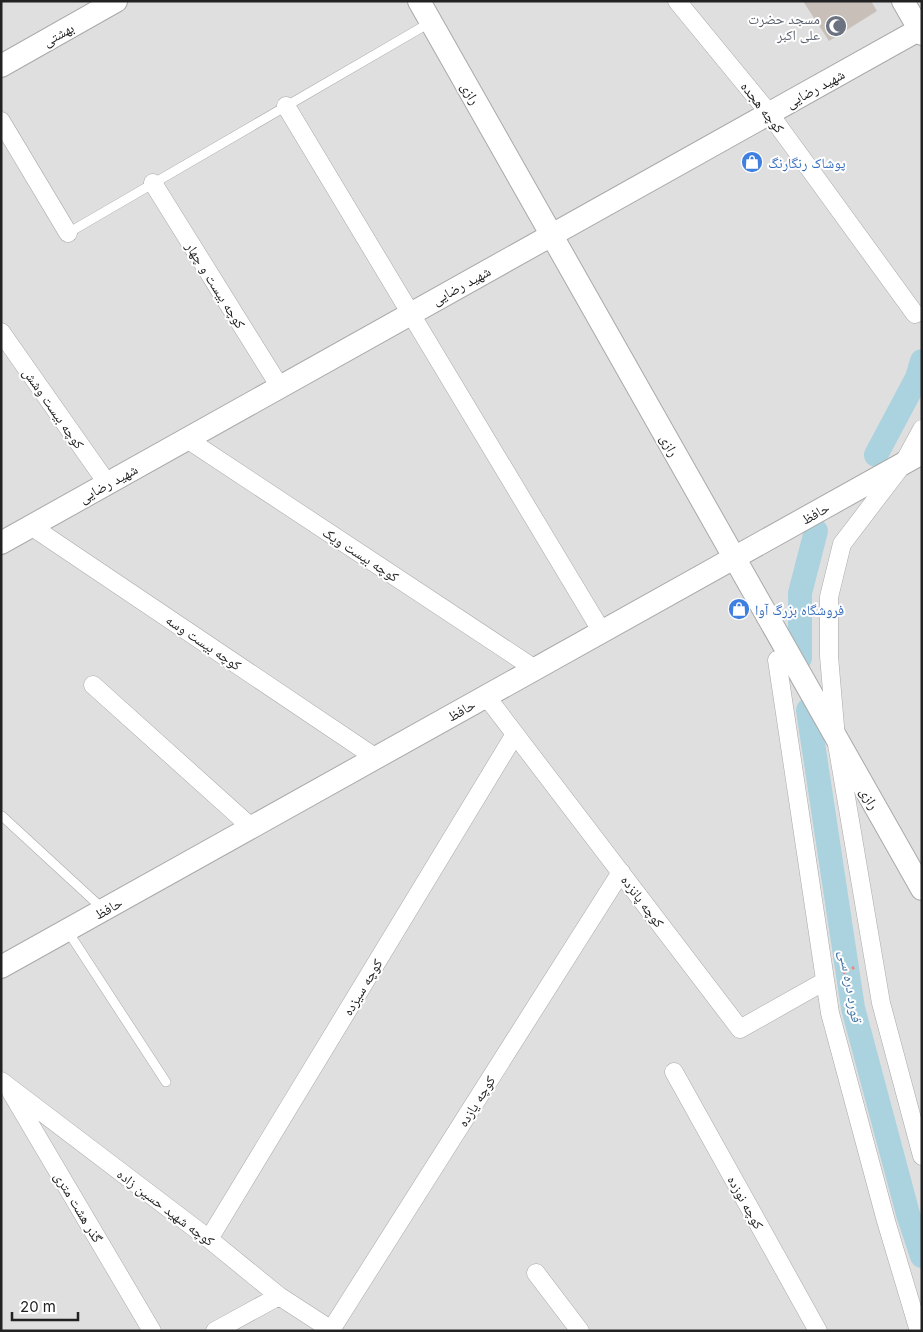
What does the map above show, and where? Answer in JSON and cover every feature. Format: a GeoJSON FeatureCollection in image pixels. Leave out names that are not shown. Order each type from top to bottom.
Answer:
{"type":"FeatureCollection","features":[{"type":"Feature","properties":{"kind":"street","name":"بهشتی"},"geometry":{"type":"LineString","coordinates":[[1,66],[116,1]]}},
{"type":"Feature","properties":{"kind":"street","name":"رازی"},"geometry":{"type":"LineString","coordinates":[[419,1],[922,889]]}},
{"type":"Feature","properties":{"kind":"street","name":"کوچه هجده"},"geometry":{"type":"LineString","coordinates":[[677,1],[769,113],[915,314]]}},
{"type":"Feature","properties":{"kind":"street"},"geometry":{"type":"LineString","coordinates":[[904,1],[921,31]]}},
{"type":"Feature","properties":{"kind":"street","name":"شهید رضایی"},"geometry":{"type":"LineString","coordinates":[[1,543],[769,113],[921,31]]}},
{"type":"Feature","properties":{"kind":"street"},"geometry":{"type":"LineString","coordinates":[[286,106],[602,632]]}},
{"type":"Feature","properties":{"kind":"street"},"geometry":{"type":"LineString","coordinates":[[1,121],[68,233]]}},
{"type":"Feature","properties":{"kind":"street","name":"کوچه بیست و چهار"},"geometry":{"type":"LineString","coordinates":[[153,184],[280,387]]}},
{"type":"Feature","properties":{"kind":"street","name":"کوچه بیست وشش"},"geometry":{"type":"LineString","coordinates":[[1,332],[107,484]]}},
{"type":"Feature","properties":{"kind":"street"},"geometry":{"type":"LineString","coordinates":[[922,428],[912,458],[842,544],[828,597],[828,656],[836,738],[880,1003],[922,1156]]}},
{"type":"Feature","properties":{"kind":"street","name":"کوچه بیست ویک"},"geometry":{"type":"LineString","coordinates":[[187,439],[535,669]]}},
{"type":"Feature","properties":{"kind":"street","name":"حافظ"},"geometry":{"type":"LineString","coordinates":[[1,967],[912,458]]}},
{"type":"Feature","properties":{"kind":"street","name":"کوچه بیست وسه"},"geometry":{"type":"LineString","coordinates":[[31,526],[376,758]]}},
{"type":"Feature","properties":{"kind":"street"},"geometry":{"type":"LineString","coordinates":[[777,660],[830,979],[830,1013],[886,1221],[919,1331]]}},
{"type":"Feature","properties":{"kind":"street"},"geometry":{"type":"LineString","coordinates":[[93,685],[251,827]]}},
{"type":"Feature","properties":{"kind":"street","name":"کوچه پانزده"},"geometry":{"type":"LineString","coordinates":[[486,696],[740,1029],[830,979]]}},
{"type":"Feature","properties":{"kind":"street","name":"کوچه سیزده"},"geometry":{"type":"LineString","coordinates":[[209,1239],[516,734]]}},
{"type":"Feature","properties":{"kind":"street","name":"کوچه یازده"},"geometry":{"type":"LineString","coordinates":[[332,1330],[621,872]]}},
{"type":"Feature","properties":{"kind":"street","name":"کوچه نوزده"},"geometry":{"type":"LineString","coordinates":[[674,1072],[818,1331]]}},
{"type":"Feature","properties":{"kind":"street","name":"کوچه شهید حسین زاده"},"geometry":{"type":"LineString","coordinates":[[4,1082],[209,1239],[279,1296],[332,1330]]}},
{"type":"Feature","properties":{"kind":"street","name":"گذر هشت متری"},"geometry":{"type":"LineString","coordinates":[[4,1082],[152,1331]]}},
{"type":"Feature","properties":{"kind":"street"},"geometry":{"type":"LineString","coordinates":[[536,1273],[580,1331]]}},
{"type":"Feature","properties":{"kind":"street"},"geometry":{"type":"LineString","coordinates":[[215,1331],[279,1296]]}},
{"type":"Feature","properties":{"kind":"lane"},"geometry":{"type":"LineString","coordinates":[[68,233],[431,22]]}},
{"type":"Feature","properties":{"kind":"lane"},"geometry":{"type":"LineString","coordinates":[[2,816],[104,910]]}},
{"type":"Feature","properties":{"kind":"lane"},"geometry":{"type":"LineString","coordinates":[[67,930],[166,1082]]}},
{"type":"Feature","properties":{"kind":"path"},"geometry":{"type":"LineString","coordinates":[[830,979],[857,966]]}},
{"type":"Feature","properties":{"kind":"shaded area"},"geometry":{"type":"Polygon","coordinates":[[[1,1],[922,1],[922,1331],[1,1331],[1,1]]]}},
{"type":"Feature","properties":{"kind":"building","name":"مسجد حضرت علی اکبر"},"geometry":{"type":"Polygon","coordinates":[[[803,1],[871,1],[877,11],[829,41],[803,1]]]}},
{"type":"Feature","properties":{"kind":"waterway"},"geometry":{"type":"LineString","coordinates":[[876,455],[917,378],[922,361]]}},
{"type":"Feature","properties":{"kind":"waterway","name":"قورد دره سی"},"geometry":{"type":"LineString","coordinates":[[800,658],[800,593],[816,531]]}},
{"type":"Feature","properties":{"kind":"waterway","name":"قورد دره سی"},"geometry":{"type":"LineString","coordinates":[[808,710],[853,1008],[908,1214],[922,1256]]}},
{"type":"Feature","properties":{"kind":"place","name":"مسجد حضرت علی اکبر"},"geometry":{"type":"Point","coordinates":[836,26]}},
{"type":"Feature","properties":{"kind":"place","name":"پوشاک رنگارنگ"},"geometry":{"type":"Point","coordinates":[752,162]}},
{"type":"Feature","properties":{"kind":"place","name":"فروشگاه بزرگ آوا"},"geometry":{"type":"Point","coordinates":[739,609]}}]}
